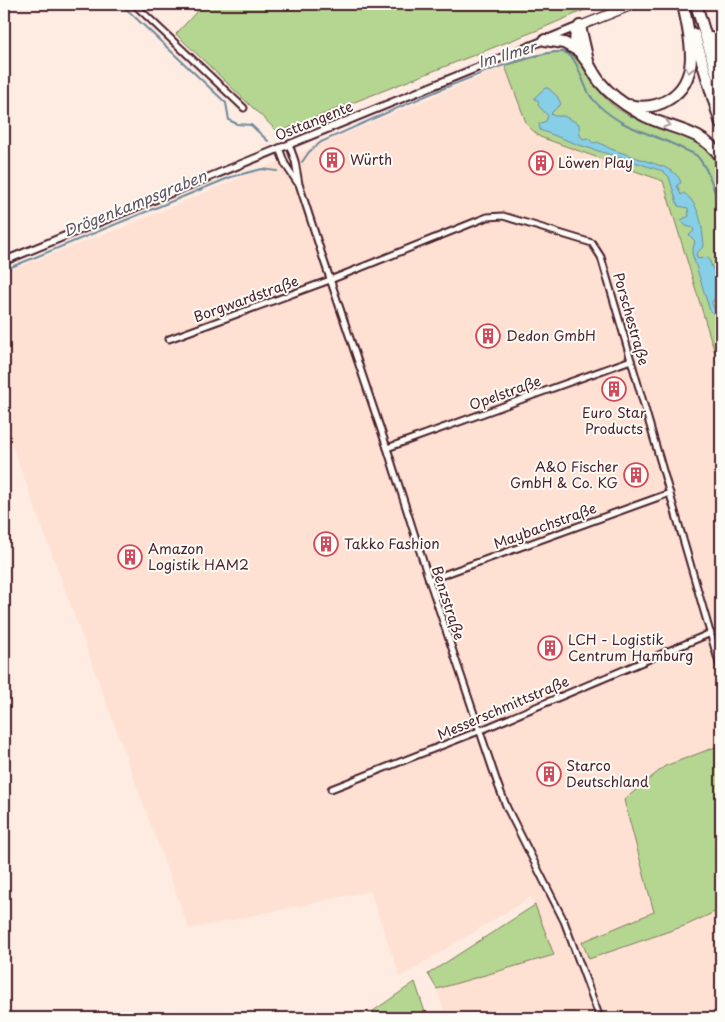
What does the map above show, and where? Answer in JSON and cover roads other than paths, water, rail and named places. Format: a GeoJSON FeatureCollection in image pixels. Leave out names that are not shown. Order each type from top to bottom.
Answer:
{"type":"FeatureCollection","features":[{"type":"Feature","properties":{"kind":"highway"},"geometry":{"type":"LineString","coordinates":[[684,4],[693,20],[721,88]]}},
{"type":"Feature","properties":{"kind":"highway"},"geometry":{"type":"LineString","coordinates":[[623,103],[638,106],[659,104],[673,97],[682,88],[690,63],[690,40],[696,4]]}},
{"type":"Feature","properties":{"kind":"highway"},"geometry":{"type":"LineString","coordinates":[[693,20],[721,55]]}},
{"type":"Feature","properties":{"kind":"highway"},"geometry":{"type":"LineString","coordinates":[[693,20],[721,124]]}},
{"type":"Feature","properties":{"kind":"highway"},"geometry":{"type":"LineString","coordinates":[[580,26],[574,38],[579,51],[602,86],[623,103],[647,117],[697,135],[707,142],[721,157]]}},
{"type":"Feature","properties":{"kind":"highway"},"geometry":{"type":"LineString","coordinates":[[580,26],[589,64]]}},
{"type":"Feature","properties":{"kind":"highway"},"geometry":{"type":"LineString","coordinates":[[545,40],[564,44],[579,51]]}},
{"type":"Feature","properties":{"kind":"main road","name":"Osttangente"},"geometry":{"type":"LineString","coordinates":[[580,26],[635,4]]}},
{"type":"Feature","properties":{"kind":"street"},"geometry":{"type":"LineString","coordinates":[[134,4],[244,108]]}},
{"type":"Feature","properties":{"kind":"street","name":"Osttangente"},"geometry":{"type":"LineString","coordinates":[[4,261],[580,26]]}},
{"type":"Feature","properties":{"kind":"street","name":"Benzstraße"},"geometry":{"type":"LineString","coordinates":[[289,144],[295,161],[299,184],[330,280],[387,448],[428,580],[502,797],[564,921],[600,1018]]}},
{"type":"Feature","properties":{"kind":"street","name":"Benzstraße"},"geometry":{"type":"LineString","coordinates":[[279,148],[285,164],[299,184]]}},
{"type":"Feature","properties":{"kind":"street","name":"Porschestraße"},"geometry":{"type":"LineString","coordinates":[[330,280],[487,217],[503,216],[592,243],[601,257],[721,670]]}},
{"type":"Feature","properties":{"kind":"street","name":"Borgwardstraße"},"geometry":{"type":"LineString","coordinates":[[169,340],[330,280]]}},
{"type":"Feature","properties":{"kind":"street","name":"Opelstraße"},"geometry":{"type":"LineString","coordinates":[[387,448],[631,360]]}},
{"type":"Feature","properties":{"kind":"street","name":"Maybachstraße"},"geometry":{"type":"LineString","coordinates":[[428,580],[670,493]]}},
{"type":"Feature","properties":{"kind":"street","name":"Messerschmittstraße"},"geometry":{"type":"LineString","coordinates":[[331,789],[479,731],[711,633]]}},
{"type":"Feature","properties":{"kind":"water"},"geometry":{"type":"Polygon","coordinates":[[[545,88],[548,88],[557,96],[561,104],[551,113],[554,116],[564,116],[579,124],[580,135],[583,139],[588,138],[593,143],[598,142],[611,149],[664,167],[679,178],[681,183],[677,185],[681,195],[684,193],[690,198],[700,217],[704,246],[696,254],[698,259],[708,257],[716,277],[717,291],[720,292],[721,298],[712,301],[712,303],[721,315],[721,323],[718,316],[710,311],[692,253],[695,241],[689,235],[694,231],[693,228],[686,226],[681,220],[689,216],[688,208],[678,206],[669,177],[663,171],[579,145],[540,130],[539,124],[546,121],[548,116],[538,105],[539,101],[535,97],[545,88]]]}},
{"type":"Feature","properties":{"kind":"waterway"},"geometry":{"type":"LineString","coordinates":[[121,4],[226,103],[229,120],[237,124],[251,125],[268,141]]}},
{"type":"Feature","properties":{"kind":"waterway","name":"Im Ilmer"},"geometry":{"type":"LineString","coordinates":[[302,162],[309,152],[321,142],[446,87],[520,60],[548,53],[566,53],[574,60],[592,98],[605,111],[629,126],[697,156],[709,175],[721,212]]}},
{"type":"Feature","properties":{"kind":"waterway","name":"Drögenkampsgraben"},"geometry":{"type":"LineString","coordinates":[[4,270],[231,177],[262,169],[277,171]]}},
{"type":"Feature","properties":{"kind":"place","name":"Würth"},"geometry":{"type":"Point","coordinates":[332,160]}},
{"type":"Feature","properties":{"kind":"place","name":"Löwen Play"},"geometry":{"type":"Point","coordinates":[541,163]}},
{"type":"Feature","properties":{"kind":"place","name":"Dedon GmbH"},"geometry":{"type":"Point","coordinates":[488,336]}},
{"type":"Feature","properties":{"kind":"place","name":"Euro Star Products"},"geometry":{"type":"Point","coordinates":[614,389]}},
{"type":"Feature","properties":{"kind":"place","name":"A&O Fischer GmbH & Co. KG"},"geometry":{"type":"Point","coordinates":[636,475]}},
{"type":"Feature","properties":{"kind":"place","name":"Takko Fashion"},"geometry":{"type":"Point","coordinates":[326,544]}},
{"type":"Feature","properties":{"kind":"place","name":"Amazon Logistik HAM2"},"geometry":{"type":"Point","coordinates":[130,557]}},
{"type":"Feature","properties":{"kind":"place","name":"LCH - Logistik Centrum Hamburg"},"geometry":{"type":"Point","coordinates":[550,648]}},
{"type":"Feature","properties":{"kind":"place","name":"Starco Deutschland"},"geometry":{"type":"Point","coordinates":[549,774]}}]}
